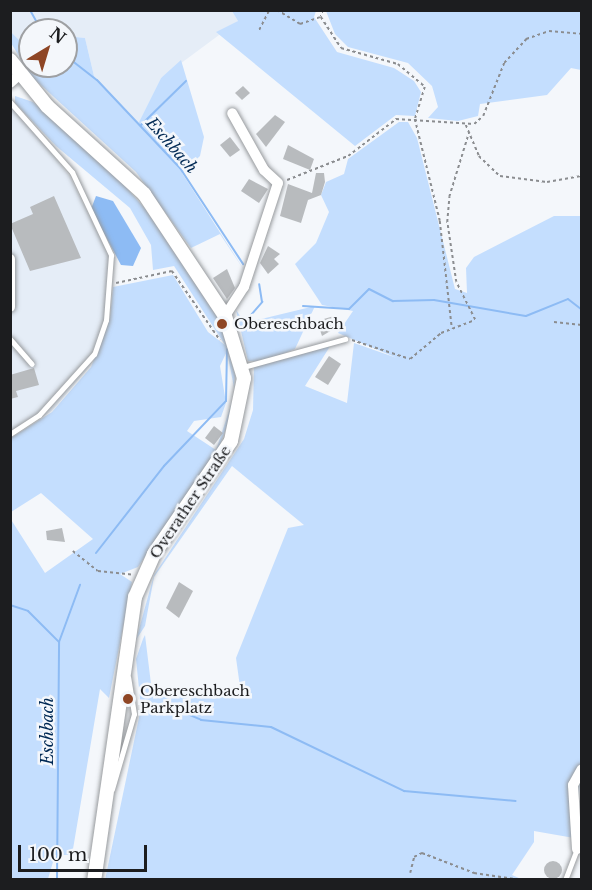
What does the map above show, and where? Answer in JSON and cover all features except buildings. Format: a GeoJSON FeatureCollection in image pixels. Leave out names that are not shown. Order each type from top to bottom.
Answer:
{"type":"FeatureCollection","features":[{"type":"Feature","properties":{"kind":"main road","name":"Overather Straße"},"geometry":{"type":"LineString","coordinates":[[10,60],[13,77],[144,194],[225,316],[240,350],[243,367],[242,404],[231,441],[144,574],[124,662],[94,879]]}},
{"type":"Feature","properties":{"kind":"street"},"geometry":{"type":"LineString","coordinates":[[225,316],[244,287],[278,183],[264,170],[232,113]]}},
{"type":"Feature","properties":{"kind":"street"},"geometry":{"type":"LineString","coordinates":[[10,259],[10,307]]}},
{"type":"Feature","properties":{"kind":"street"},"geometry":{"type":"LineString","coordinates":[[580,852],[573,785],[582,769]]}},
{"type":"Feature","properties":{"kind":"lane"},"geometry":{"type":"LineString","coordinates":[[10,102],[72,172],[111,255],[111,284],[106,320],[88,363],[39,415],[10,434]]}},
{"type":"Feature","properties":{"kind":"lane"},"geometry":{"type":"LineString","coordinates":[[10,339],[32,364]]}},
{"type":"Feature","properties":{"kind":"lane"},"geometry":{"type":"LineString","coordinates":[[243,367],[345,339]]}},
{"type":"Feature","properties":{"kind":"lane"},"geometry":{"type":"LineString","coordinates":[[565,879],[580,852]]}},
{"type":"Feature","properties":{"kind":"path"},"geometry":{"type":"LineString","coordinates":[[259,30],[269,10]]}},
{"type":"Feature","properties":{"kind":"path"},"geometry":{"type":"LineString","coordinates":[[277,10],[300,24],[321,17]]}},
{"type":"Feature","properties":{"kind":"path"},"geometry":{"type":"LineString","coordinates":[[322,10],[321,17],[341,48],[398,64],[425,87],[416,119],[440,221],[452,328]]}},
{"type":"Feature","properties":{"kind":"path"},"geometry":{"type":"LineString","coordinates":[[278,183],[348,156],[396,119],[466,124],[483,116],[504,63],[526,39],[549,31],[582,34]]}},
{"type":"Feature","properties":{"kind":"path"},"geometry":{"type":"LineString","coordinates":[[466,124],[478,156],[500,176],[547,182],[582,176]]}},
{"type":"Feature","properties":{"kind":"path"},"geometry":{"type":"LineString","coordinates":[[345,339],[394,356],[410,359],[452,328],[476,317],[456,282],[447,222],[469,132]]}},
{"type":"Feature","properties":{"kind":"path"},"geometry":{"type":"LineString","coordinates":[[111,284],[172,271],[220,340],[240,350]]}},
{"type":"Feature","properties":{"kind":"path"},"geometry":{"type":"LineString","coordinates":[[554,322],[582,325]]}},
{"type":"Feature","properties":{"kind":"path"},"geometry":{"type":"LineString","coordinates":[[73,552],[106,574],[144,574]]}},
{"type":"Feature","properties":{"kind":"path"},"geometry":{"type":"LineString","coordinates":[[410,873],[414,857],[422,853],[474,873],[521,879]]}},
{"type":"Feature","properties":{"kind":"shaded area"},"geometry":{"type":"Polygon","coordinates":[[[232,10],[238,21],[161,78],[138,124],[94,76],[85,38],[78,37],[78,18],[18,18],[18,39],[11,32],[10,11],[232,10]]]}},
{"type":"Feature","properties":{"kind":"shaded area"},"geometry":{"type":"Polygon","coordinates":[[[232,11],[316,11],[314,17],[337,52],[394,68],[414,81],[421,92],[415,116],[396,115],[355,146],[216,32],[238,21],[232,11]]]}},
{"type":"Feature","properties":{"kind":"shaded area"},"geometry":{"type":"Polygon","coordinates":[[[326,11],[581,11],[581,70],[571,68],[547,95],[480,104],[478,116],[458,121],[428,118],[438,107],[432,86],[408,63],[348,47],[335,34],[326,11]]]}},
{"type":"Feature","properties":{"kind":"shaded area"},"geometry":{"type":"Polygon","coordinates":[[[11,32],[18,39],[18,55],[11,43],[11,32]]]}},
{"type":"Feature","properties":{"kind":"shaded area"},"geometry":{"type":"Polygon","coordinates":[[[78,37],[85,38],[94,76],[138,124],[161,78],[181,60],[204,137],[200,156],[182,173],[246,273],[220,234],[191,248],[136,172],[33,78],[78,78],[78,37]]]}},
{"type":"Feature","properties":{"kind":"shaded area"},"geometry":{"type":"Polygon","coordinates":[[[15,96],[33,102],[111,170],[146,210],[219,320],[235,375],[234,389],[227,351],[220,366],[226,403],[221,417],[194,421],[187,431],[216,450],[234,397],[233,410],[220,445],[138,567],[120,574],[132,582],[109,698],[100,689],[72,855],[55,855],[48,879],[11,879],[10,518],[45,573],[93,539],[41,493],[11,512],[11,438],[52,412],[91,367],[110,318],[113,287],[173,275],[208,332],[225,345],[174,266],[153,270],[151,245],[130,208],[56,146],[15,103],[15,96]]]}},
{"type":"Feature","properties":{"kind":"shaded area"},"geometry":{"type":"Polygon","coordinates":[[[10,99],[70,177],[109,256],[112,286],[109,317],[90,366],[52,411],[11,436],[10,99]]]}},
{"type":"Feature","properties":{"kind":"shaded area"},"geometry":{"type":"Polygon","coordinates":[[[399,122],[408,122],[417,138],[455,289],[467,293],[466,268],[474,257],[554,216],[581,216],[582,766],[574,838],[534,831],[534,842],[512,875],[521,879],[105,880],[141,708],[136,659],[145,635],[152,692],[198,698],[241,694],[236,658],[288,528],[304,525],[232,466],[154,577],[145,626],[136,640],[154,575],[244,439],[253,410],[254,366],[334,340],[305,386],[347,403],[354,343],[397,358],[338,333],[353,311],[322,305],[295,264],[316,243],[329,212],[321,195],[326,182],[344,174],[348,159],[399,122]]]}},
{"type":"Feature","properties":{"kind":"shaded area"},"geometry":{"type":"Polygon","coordinates":[[[315,306],[295,349],[263,362],[248,361],[236,310],[245,323],[315,306]]]}},
{"type":"Feature","properties":{"kind":"water"},"geometry":{"type":"Polygon","coordinates":[[[96,196],[113,201],[141,248],[133,266],[121,265],[91,209],[96,196]]]}},
{"type":"Feature","properties":{"kind":"waterway","name":"Eschbach"},"geometry":{"type":"LineString","coordinates":[[30,10],[34,18]]}},
{"type":"Feature","properties":{"kind":"waterway","name":"Eschbach"},"geometry":{"type":"LineString","coordinates":[[78,65],[97,80],[180,168],[243,264]]}},
{"type":"Feature","properties":{"kind":"waterway"},"geometry":{"type":"LineString","coordinates":[[141,125],[186,81]]}},
{"type":"Feature","properties":{"kind":"waterway","name":"Eschbach"},"geometry":{"type":"LineString","coordinates":[[244,323],[262,302],[259,284]]}},
{"type":"Feature","properties":{"kind":"waterway"},"geometry":{"type":"LineString","coordinates":[[303,306],[349,309],[369,289],[393,301],[434,300],[526,316],[568,299],[582,310]]}},
{"type":"Feature","properties":{"kind":"waterway","name":"Eschbach"},"geometry":{"type":"LineString","coordinates":[[96,553],[164,466],[226,401],[227,349]]}},
{"type":"Feature","properties":{"kind":"waterway","name":"Eschbach"},"geometry":{"type":"LineString","coordinates":[[57,880],[59,642],[80,585]]}},
{"type":"Feature","properties":{"kind":"waterway"},"geometry":{"type":"LineString","coordinates":[[10,605],[28,611],[59,642]]}},
{"type":"Feature","properties":{"kind":"waterway"},"geometry":{"type":"LineString","coordinates":[[171,707],[201,720],[271,727],[404,791],[516,801]]}},
{"type":"Feature","properties":{"kind":"place","name":"Obereschbach"},"geometry":{"type":"Point","coordinates":[222,324]}},
{"type":"Feature","properties":{"kind":"place","name":"Obereschbach Parkplatz"},"geometry":{"type":"Point","coordinates":[128,699]}}]}
